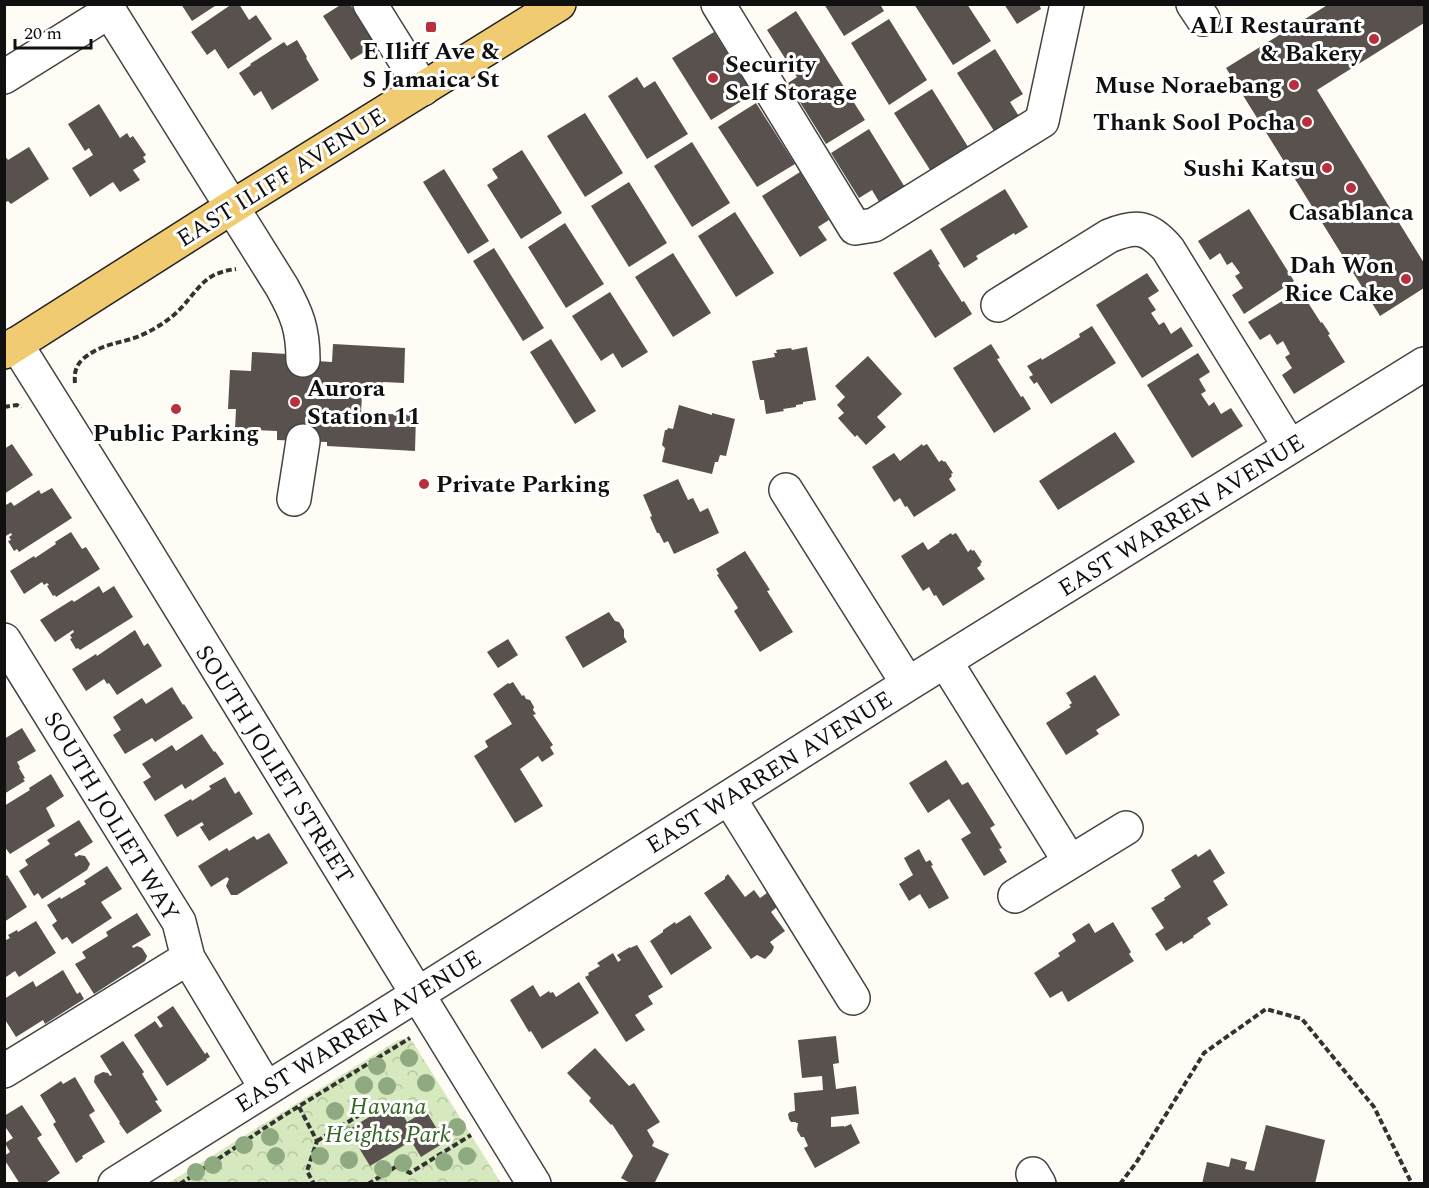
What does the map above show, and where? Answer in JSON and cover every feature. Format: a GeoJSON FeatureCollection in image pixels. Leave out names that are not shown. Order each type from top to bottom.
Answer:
{"type":"FeatureCollection","features":[{"type":"Feature","properties":{"kind":"main road","name":"EAST ILIFF AVENUE"},"geometry":{"type":"LineString","coordinates":[[10,348],[559,4]]}},
{"type":"Feature","properties":{"kind":"street"},"geometry":{"type":"LineString","coordinates":[[370,4],[423,88]]}},
{"type":"Feature","properties":{"kind":"street"},"geometry":{"type":"LineString","coordinates":[[718,4],[855,228],[874,225],[1042,121],[1067,4]]}},
{"type":"Feature","properties":{"kind":"street"},"geometry":{"type":"LineString","coordinates":[[4,77],[108,8],[282,287],[293,307],[302,335],[303,360]]}},
{"type":"Feature","properties":{"kind":"street"},"geometry":{"type":"LineString","coordinates":[[998,305],[1108,236],[1128,229],[1149,232],[1168,249],[1290,447]]}},
{"type":"Feature","properties":{"kind":"street","name":"SOUTH JOLIET STREET"},"geometry":{"type":"LineString","coordinates":[[10,348],[126,519],[534,1184]]}},
{"type":"Feature","properties":{"kind":"street","name":"EAST WARREN AVENUE"},"geometry":{"type":"LineString","coordinates":[[115,1184],[908,684],[1425,364]]}},
{"type":"Feature","properties":{"kind":"street"},"geometry":{"type":"LineString","coordinates":[[294,499],[303,441]]}},
{"type":"Feature","properties":{"kind":"street"},"geometry":{"type":"LineString","coordinates":[[786,490],[908,684]]}},
{"type":"Feature","properties":{"kind":"street","name":"SOUTH JOLIET WAY"},"geometry":{"type":"LineString","coordinates":[[4,640],[179,922],[188,958],[267,1088]]}},
{"type":"Feature","properties":{"kind":"street"},"geometry":{"type":"LineString","coordinates":[[945,661],[1070,862]]}},
{"type":"Feature","properties":{"kind":"street"},"geometry":{"type":"LineString","coordinates":[[729,798],[853,998]]}},
{"type":"Feature","properties":{"kind":"street"},"geometry":{"type":"LineString","coordinates":[[1015,896],[1126,828]]}},
{"type":"Feature","properties":{"kind":"street"},"geometry":{"type":"LineString","coordinates":[[4,1071],[188,958]]}},
{"type":"Feature","properties":{"kind":"path"},"geometry":{"type":"LineString","coordinates":[[75,385],[74,371],[82,360],[105,345],[147,333],[180,309],[204,281],[225,270],[236,269]]}},
{"type":"Feature","properties":{"kind":"path"},"geometry":{"type":"LineString","coordinates":[[4,407],[17,405],[27,412]]}},
{"type":"Feature","properties":{"kind":"path"},"geometry":{"type":"LineString","coordinates":[[1120,1184],[1136,1163],[1204,1053],[1266,1009],[1302,1019],[1374,1107],[1412,1184]]}},
{"type":"Feature","properties":{"kind":"path"},"geometry":{"type":"LineString","coordinates":[[180,1184],[414,1036]]}},
{"type":"Feature","properties":{"kind":"path"},"geometry":{"type":"LineString","coordinates":[[299,1107],[317,1141]]}},
{"type":"Feature","properties":{"kind":"path"},"geometry":{"type":"LineString","coordinates":[[314,1184],[307,1171],[317,1141],[366,1111]]}},
{"type":"Feature","properties":{"kind":"path"},"geometry":{"type":"LineString","coordinates":[[368,1184],[397,1166],[410,1173],[475,1133]]}},
{"type":"Feature","properties":{"kind":"green space","name":"Havana Heights Park"},"geometry":{"type":"Polygon","coordinates":[[[407,1038],[414,1044],[501,1183],[167,1184],[398,1040],[407,1038]]]}},
{"type":"Feature","properties":{"kind":"building"},"geometry":{"type":"Polygon","coordinates":[[[181,4],[218,4],[192,21],[181,4]]]}},
{"type":"Feature","properties":{"kind":"building"},"geometry":{"type":"Polygon","coordinates":[[[232,4],[239,4],[249,20],[256,15],[272,39],[228,69],[215,49],[207,55],[191,32],[232,4]]]}},
{"type":"Feature","properties":{"kind":"building"},"geometry":{"type":"Polygon","coordinates":[[[342,4],[350,4],[376,45],[351,60],[323,16],[342,4]]]}},
{"type":"Feature","properties":{"kind":"building"},"geometry":{"type":"Polygon","coordinates":[[[824,4],[880,4],[884,11],[844,36],[824,4]]]}},
{"type":"Feature","properties":{"kind":"building"},"geometry":{"type":"Polygon","coordinates":[[[914,4],[967,4],[991,41],[953,65],[914,4]]]}},
{"type":"Feature","properties":{"kind":"building"},"geometry":{"type":"Polygon","coordinates":[[[1004,4],[1039,4],[1041,9],[1017,24],[1004,4]]]}},
{"type":"Feature","properties":{"kind":"building"},"geometry":{"type":"Polygon","coordinates":[[[1329,4],[1424,4],[1424,23],[1317,90],[1424,263],[1424,288],[1380,316],[1226,68],[1329,4]]]}},
{"type":"Feature","properties":{"kind":"building"},"geometry":{"type":"Polygon","coordinates":[[[796,11],[865,120],[826,144],[788,83],[797,77],[767,30],[796,11]]]}},
{"type":"Feature","properties":{"kind":"building"},"geometry":{"type":"Polygon","coordinates":[[[889,19],[927,80],[889,105],[851,43],[889,19]]]}},
{"type":"Feature","properties":{"kind":"building","name":"Security Self Storage"},"geometry":{"type":"Polygon","coordinates":[[[714,32],[753,94],[711,120],[672,58],[714,32]]]}},
{"type":"Feature","properties":{"kind":"building"},"geometry":{"type":"Polygon","coordinates":[[[297,40],[319,80],[272,110],[261,91],[254,96],[239,73],[284,42],[287,46],[297,40]]]}},
{"type":"Feature","properties":{"kind":"building"},"geometry":{"type":"Polygon","coordinates":[[[995,49],[1023,94],[1010,102],[1020,118],[996,134],[957,73],[995,49]]]}},
{"type":"Feature","properties":{"kind":"building"},"geometry":{"type":"Polygon","coordinates":[[[637,77],[644,88],[655,81],[688,134],[647,159],[608,96],[637,77]]]}},
{"type":"Feature","properties":{"kind":"building"},"geometry":{"type":"Polygon","coordinates":[[[932,89],[970,150],[932,173],[894,113],[932,89]]]}},
{"type":"Feature","properties":{"kind":"building"},"geometry":{"type":"Polygon","coordinates":[[[756,103],[795,164],[757,187],[718,127],[756,103]]]}},
{"type":"Feature","properties":{"kind":"building"},"geometry":{"type":"Polygon","coordinates":[[[99,104],[120,138],[127,133],[130,138],[133,136],[146,155],[143,157],[146,162],[133,170],[140,180],[120,192],[113,182],[90,197],[72,168],[93,155],[89,148],[85,151],[68,124],[99,104]]]}},
{"type":"Feature","properties":{"kind":"building"},"geometry":{"type":"Polygon","coordinates":[[[585,113],[623,173],[585,197],[547,136],[585,113]]]}},
{"type":"Feature","properties":{"kind":"building"},"geometry":{"type":"Polygon","coordinates":[[[869,129],[906,189],[881,205],[872,190],[859,198],[831,153],[869,129]]]}},
{"type":"Feature","properties":{"kind":"building"},"geometry":{"type":"Polygon","coordinates":[[[692,142],[730,203],[692,227],[654,166],[692,142]]]}},
{"type":"Feature","properties":{"kind":"building"},"geometry":{"type":"Polygon","coordinates":[[[29,147],[49,179],[11,204],[8,201],[4,203],[4,155],[8,160],[29,147]]]}},
{"type":"Feature","properties":{"kind":"building"},"geometry":{"type":"Polygon","coordinates":[[[522,150],[562,213],[521,239],[487,185],[498,178],[492,169],[522,150]]]}},
{"type":"Feature","properties":{"kind":"building"},"geometry":{"type":"Polygon","coordinates":[[[444,169],[489,241],[468,254],[423,182],[444,169]]]}},
{"type":"Feature","properties":{"kind":"building"},"geometry":{"type":"Polygon","coordinates":[[[800,172],[829,220],[818,227],[827,240],[800,257],[762,196],[800,172]]]}},
{"type":"Feature","properties":{"kind":"building"},"geometry":{"type":"Polygon","coordinates":[[[629,182],[667,243],[629,267],[591,206],[629,182]]]}},
{"type":"Feature","properties":{"kind":"building"},"geometry":{"type":"Polygon","coordinates":[[[1005,189],[1028,227],[976,256],[978,259],[964,268],[940,229],[1005,189]]]}},
{"type":"Feature","properties":{"kind":"building"},"geometry":{"type":"Polygon","coordinates":[[[1249,209],[1294,281],[1244,314],[1232,295],[1243,288],[1235,276],[1240,273],[1232,262],[1227,265],[1220,253],[1210,260],[1198,241],[1249,209]]]}},
{"type":"Feature","properties":{"kind":"building"},"geometry":{"type":"Polygon","coordinates":[[[735,212],[774,273],[736,297],[698,236],[735,212]]]}},
{"type":"Feature","properties":{"kind":"building"},"geometry":{"type":"Polygon","coordinates":[[[565,223],[604,284],[566,308],[528,247],[565,223]]]}},
{"type":"Feature","properties":{"kind":"building"},"geometry":{"type":"Polygon","coordinates":[[[494,248],[544,328],[523,341],[473,261],[494,248]]]}},
{"type":"Feature","properties":{"kind":"building"},"geometry":{"type":"Polygon","coordinates":[[[931,249],[940,264],[938,265],[972,314],[935,338],[893,273],[931,249]]]}},
{"type":"Feature","properties":{"kind":"building"},"geometry":{"type":"Polygon","coordinates":[[[673,253],[711,313],[673,337],[635,277],[673,253]]]}},
{"type":"Feature","properties":{"kind":"building"},"geometry":{"type":"Polygon","coordinates":[[[1147,273],[1159,291],[1148,298],[1156,310],[1151,313],[1159,325],[1164,322],[1171,334],[1181,327],[1193,346],[1142,378],[1096,305],[1147,273]]]}},
{"type":"Feature","properties":{"kind":"building"},"geometry":{"type":"Polygon","coordinates":[[[1300,290],[1330,334],[1328,335],[1345,362],[1294,394],[1282,375],[1292,368],[1285,357],[1290,354],[1283,341],[1277,345],[1270,334],[1260,340],[1248,322],[1300,290]]]}},
{"type":"Feature","properties":{"kind":"building"},"geometry":{"type":"Polygon","coordinates":[[[610,292],[648,352],[622,368],[613,353],[601,361],[572,316],[610,292]]]}},
{"type":"Feature","properties":{"kind":"building"},"geometry":{"type":"Polygon","coordinates":[[[1092,326],[1116,363],[1051,404],[1037,382],[1034,384],[1029,377],[1033,375],[1027,366],[1041,358],[1042,360],[1080,337],[1079,334],[1092,326]]]}},
{"type":"Feature","properties":{"kind":"building"},"geometry":{"type":"Polygon","coordinates":[[[551,339],[596,411],[575,424],[530,352],[551,339]]]}},
{"type":"Feature","properties":{"kind":"building","name":"Aurora Station 11"},"geometry":{"type":"Polygon","coordinates":[[[333,344],[405,348],[404,383],[383,382],[382,396],[362,395],[361,413],[416,415],[415,451],[327,446],[327,442],[277,440],[277,431],[235,429],[236,409],[228,409],[230,370],[251,371],[252,352],[287,354],[287,359],[332,362],[333,344]]]}},
{"type":"Feature","properties":{"kind":"building"},"geometry":{"type":"Polygon","coordinates":[[[991,344],[1000,358],[997,359],[1031,409],[994,433],[953,368],[991,344]]]}},
{"type":"Feature","properties":{"kind":"building"},"geometry":{"type":"Polygon","coordinates":[[[807,347],[816,400],[803,402],[796,407],[783,409],[784,411],[766,414],[764,400],[760,400],[752,361],[775,357],[776,350],[807,347]]]}},
{"type":"Feature","properties":{"kind":"building"},"geometry":{"type":"Polygon","coordinates":[[[1198,353],[1210,372],[1199,379],[1206,391],[1201,394],[1209,406],[1214,402],[1221,414],[1231,408],[1243,426],[1192,458],[1147,385],[1198,353]]]}},
{"type":"Feature","properties":{"kind":"building"},"geometry":{"type":"Polygon","coordinates":[[[868,356],[902,394],[877,417],[886,427],[866,445],[857,435],[855,437],[838,418],[844,413],[837,405],[845,397],[835,386],[868,356]]]}},
{"type":"Feature","properties":{"kind":"building"},"geometry":{"type":"Polygon","coordinates":[[[679,405],[735,419],[726,456],[720,455],[718,462],[715,462],[712,474],[662,462],[665,430],[673,429],[679,405]]]}},
{"type":"Feature","properties":{"kind":"building"},"geometry":{"type":"Polygon","coordinates":[[[1115,432],[1135,462],[1058,510],[1039,481],[1115,432]]]}},
{"type":"Feature","properties":{"kind":"building"},"geometry":{"type":"Polygon","coordinates":[[[12,444],[33,475],[4,494],[4,449],[12,444]]]}},
{"type":"Feature","properties":{"kind":"building"},"geometry":{"type":"Polygon","coordinates":[[[922,444],[923,446],[927,444],[939,462],[945,461],[953,473],[949,479],[956,490],[914,517],[900,498],[894,502],[872,467],[894,453],[900,461],[922,444]]]}},
{"type":"Feature","properties":{"kind":"building"},"geometry":{"type":"Polygon","coordinates":[[[678,479],[688,500],[693,498],[700,512],[708,508],[719,533],[674,554],[668,541],[664,543],[657,533],[643,495],[678,479]]]}},
{"type":"Feature","properties":{"kind":"building"},"geometry":{"type":"Polygon","coordinates":[[[52,488],[72,518],[19,552],[17,549],[14,551],[8,541],[11,540],[9,537],[11,533],[4,537],[4,506],[11,502],[14,506],[39,490],[41,494],[52,488]]]}},
{"type":"Feature","properties":{"kind":"building"},"geometry":{"type":"Polygon","coordinates":[[[71,532],[82,549],[86,547],[100,569],[56,597],[47,586],[49,585],[47,583],[44,585],[42,582],[24,594],[10,571],[34,556],[35,558],[71,532]]]}},
{"type":"Feature","properties":{"kind":"building"},"geometry":{"type":"Polygon","coordinates":[[[951,533],[952,535],[956,533],[968,552],[971,549],[974,550],[982,562],[977,568],[985,579],[943,606],[929,587],[923,591],[901,556],[923,542],[928,550],[951,533]]]}},
{"type":"Feature","properties":{"kind":"building"},"geometry":{"type":"Polygon","coordinates":[[[745,551],[793,632],[760,652],[734,611],[738,608],[717,575],[719,574],[716,569],[745,551]]]}},
{"type":"Feature","properties":{"kind":"building"},"geometry":{"type":"Polygon","coordinates":[[[99,586],[103,593],[114,586],[133,617],[80,650],[76,649],[70,639],[73,630],[55,642],[40,620],[99,586]]]}},
{"type":"Feature","properties":{"kind":"building"},"geometry":{"type":"Polygon","coordinates":[[[609,612],[624,630],[627,642],[583,668],[565,637],[609,612]]]}},
{"type":"Feature","properties":{"kind":"building"},"geometry":{"type":"Polygon","coordinates":[[[135,630],[144,646],[148,643],[162,666],[117,695],[104,679],[86,691],[72,669],[96,654],[97,656],[135,630]]]}},
{"type":"Feature","properties":{"kind":"building"},"geometry":{"type":"Polygon","coordinates":[[[508,639],[518,655],[498,668],[487,652],[508,639]]]}},
{"type":"Feature","properties":{"kind":"building"},"geometry":{"type":"Polygon","coordinates":[[[1095,675],[1120,715],[1096,730],[1099,734],[1066,755],[1046,723],[1071,707],[1069,705],[1072,703],[1066,693],[1095,675]]]}},
{"type":"Feature","properties":{"kind":"building"},"geometry":{"type":"Polygon","coordinates":[[[513,682],[522,696],[530,700],[534,707],[536,714],[533,715],[553,745],[550,747],[554,754],[542,762],[538,756],[520,769],[543,806],[515,823],[474,756],[488,747],[485,741],[512,724],[493,694],[513,682]]]}},
{"type":"Feature","properties":{"kind":"building"},"geometry":{"type":"Polygon","coordinates":[[[172,687],[193,718],[155,742],[152,738],[125,754],[113,735],[121,730],[113,717],[142,698],[146,704],[172,687]]]}},
{"type":"Feature","properties":{"kind":"building"},"geometry":{"type":"Polygon","coordinates":[[[22,728],[36,751],[17,762],[25,781],[4,794],[4,739],[22,728]]]}},
{"type":"Feature","properties":{"kind":"building"},"geometry":{"type":"Polygon","coordinates":[[[202,734],[224,764],[185,789],[182,784],[155,801],[143,782],[151,777],[142,764],[172,745],[176,751],[202,734]]]}},
{"type":"Feature","properties":{"kind":"building"},"geometry":{"type":"Polygon","coordinates":[[[946,760],[962,785],[968,782],[995,825],[990,828],[1007,862],[984,876],[961,839],[971,833],[949,799],[928,813],[909,783],[946,760]]]}},
{"type":"Feature","properties":{"kind":"building"},"geometry":{"type":"Polygon","coordinates":[[[51,774],[64,796],[46,808],[55,826],[10,854],[4,846],[4,806],[51,774]]]}},
{"type":"Feature","properties":{"kind":"building"},"geometry":{"type":"Polygon","coordinates":[[[225,777],[235,794],[239,791],[253,814],[209,841],[200,827],[204,825],[202,822],[177,837],[164,815],[191,799],[192,801],[211,789],[209,786],[225,777]]]}},
{"type":"Feature","properties":{"kind":"building"},"geometry":{"type":"Polygon","coordinates":[[[79,820],[93,842],[74,854],[76,857],[85,856],[90,864],[87,870],[42,899],[38,893],[34,896],[19,871],[28,865],[25,860],[50,844],[47,840],[79,820]]]}},
{"type":"Feature","properties":{"kind":"building"},"geometry":{"type":"Polygon","coordinates":[[[269,833],[288,863],[237,895],[231,895],[226,886],[229,879],[227,877],[211,887],[198,866],[227,848],[229,851],[254,836],[257,840],[269,833]]]}},
{"type":"Feature","properties":{"kind":"building"},"geometry":{"type":"Polygon","coordinates":[[[919,849],[926,862],[930,860],[949,898],[929,909],[920,894],[909,901],[899,884],[913,875],[904,858],[919,849]]]}},
{"type":"Feature","properties":{"kind":"building"},"geometry":{"type":"Polygon","coordinates":[[[1210,849],[1225,873],[1213,881],[1228,905],[1207,918],[1211,924],[1194,937],[1166,951],[1155,934],[1164,928],[1151,908],[1181,887],[1171,870],[1196,854],[1198,857],[1210,849]]]}},
{"type":"Feature","properties":{"kind":"building"},"geometry":{"type":"Polygon","coordinates":[[[107,866],[122,889],[101,902],[112,918],[72,944],[67,937],[62,940],[52,925],[57,921],[47,905],[86,884],[84,881],[107,866]]]}},
{"type":"Feature","properties":{"kind":"building"},"geometry":{"type":"Polygon","coordinates":[[[728,874],[745,897],[754,890],[760,898],[767,893],[777,907],[771,912],[785,931],[770,942],[774,947],[765,959],[757,955],[751,959],[704,893],[725,879],[728,874]]]}},
{"type":"Feature","properties":{"kind":"building"},"geometry":{"type":"Polygon","coordinates":[[[7,875],[27,907],[4,922],[4,877],[7,875]]]}},
{"type":"Feature","properties":{"kind":"building"},"geometry":{"type":"Polygon","coordinates":[[[137,913],[151,935],[132,946],[142,948],[147,956],[145,961],[94,994],[75,964],[86,958],[82,952],[108,936],[106,932],[137,913]]]}},
{"type":"Feature","properties":{"kind":"building"},"geometry":{"type":"Polygon","coordinates":[[[690,915],[712,948],[671,975],[650,941],[675,922],[676,924],[690,915]]]}},
{"type":"Feature","properties":{"kind":"building"},"geometry":{"type":"Polygon","coordinates":[[[36,921],[56,953],[19,977],[15,971],[6,977],[4,975],[4,941],[10,938],[8,935],[36,921]]]}},
{"type":"Feature","properties":{"kind":"building"},"geometry":{"type":"Polygon","coordinates":[[[1113,922],[1134,961],[1068,1002],[1062,991],[1050,998],[1034,973],[1060,956],[1058,953],[1076,941],[1072,934],[1089,923],[1095,933],[1113,922]]]}},
{"type":"Feature","properties":{"kind":"building"},"geometry":{"type":"Polygon","coordinates":[[[637,945],[663,987],[648,996],[653,1004],[635,1015],[645,1030],[626,1042],[585,977],[600,966],[597,963],[613,953],[618,962],[621,960],[617,955],[637,945]]]}},
{"type":"Feature","properties":{"kind":"building"},"geometry":{"type":"Polygon","coordinates":[[[63,970],[77,994],[80,992],[84,999],[45,1024],[43,1020],[16,1037],[4,1018],[4,999],[33,981],[36,987],[63,970]]]}},
{"type":"Feature","properties":{"kind":"building"},"geometry":{"type":"Polygon","coordinates":[[[579,982],[599,1013],[542,1049],[510,1000],[533,985],[540,997],[549,991],[553,992],[556,997],[579,982]]]}},
{"type":"Feature","properties":{"kind":"building"},"geometry":{"type":"Polygon","coordinates":[[[173,1006],[205,1054],[207,1052],[210,1057],[167,1086],[134,1035],[155,1021],[160,1028],[163,1026],[157,1017],[173,1006]]]}},
{"type":"Feature","properties":{"kind":"building"},"geometry":{"type":"Polygon","coordinates":[[[836,1036],[839,1063],[833,1064],[836,1089],[856,1086],[859,1114],[831,1117],[831,1127],[844,1127],[851,1124],[860,1143],[815,1168],[804,1148],[808,1146],[804,1137],[801,1137],[797,1130],[798,1123],[791,1122],[788,1114],[795,1111],[794,1093],[823,1090],[822,1076],[802,1078],[798,1040],[836,1036]]]}},
{"type":"Feature","properties":{"kind":"building"},"geometry":{"type":"Polygon","coordinates":[[[123,1041],[144,1072],[142,1074],[162,1111],[127,1134],[94,1082],[95,1076],[103,1072],[112,1075],[100,1056],[123,1041]]]}},
{"type":"Feature","properties":{"kind":"building"},"geometry":{"type":"Polygon","coordinates":[[[595,1048],[629,1086],[634,1083],[660,1122],[647,1130],[654,1142],[652,1146],[669,1154],[654,1184],[632,1184],[621,1178],[633,1156],[612,1124],[589,1101],[591,1098],[567,1073],[595,1048]]]}},
{"type":"Feature","properties":{"kind":"building"},"geometry":{"type":"Polygon","coordinates":[[[75,1077],[95,1111],[89,1115],[105,1142],[82,1156],[83,1158],[76,1163],[53,1124],[56,1122],[40,1095],[61,1081],[63,1084],[75,1077]]]}},
{"type":"Feature","properties":{"kind":"building"},"geometry":{"type":"Polygon","coordinates":[[[395,1101],[407,1122],[426,1111],[445,1142],[421,1157],[411,1141],[370,1166],[348,1130],[395,1101]]]}},
{"type":"Feature","properties":{"kind":"building"},"geometry":{"type":"Polygon","coordinates":[[[22,1105],[42,1135],[37,1138],[60,1173],[44,1184],[20,1184],[4,1159],[4,1156],[10,1152],[5,1143],[13,1138],[4,1125],[4,1116],[22,1105]]]}},
{"type":"Feature","properties":{"kind":"building"},"geometry":{"type":"Polygon","coordinates":[[[1266,1125],[1325,1140],[1315,1184],[1202,1184],[1207,1162],[1229,1167],[1231,1158],[1247,1162],[1245,1169],[1254,1171],[1266,1125]]]}},
{"type":"Feature","properties":{"kind":"place","name":"E Iliff Ave & S Jamaica St"},"geometry":{"type":"Point","coordinates":[431,27]}},
{"type":"Feature","properties":{"kind":"place","name":"ALI Restaurant & Bakery"},"geometry":{"type":"Point","coordinates":[1374,39]}},
{"type":"Feature","properties":{"kind":"place","name":"Security Self Storage"},"geometry":{"type":"Point","coordinates":[713,78]}},
{"type":"Feature","properties":{"kind":"place","name":"Muse Noraebang"},"geometry":{"type":"Point","coordinates":[1294,85]}},
{"type":"Feature","properties":{"kind":"place","name":"Thank Sool Pocha"},"geometry":{"type":"Point","coordinates":[1307,122]}},
{"type":"Feature","properties":{"kind":"place","name":"Sushi Katsu"},"geometry":{"type":"Point","coordinates":[1327,168]}},
{"type":"Feature","properties":{"kind":"place","name":"Casablanca"},"geometry":{"type":"Point","coordinates":[1351,188]}},
{"type":"Feature","properties":{"kind":"place","name":"Dah Won Rice Cake"},"geometry":{"type":"Point","coordinates":[1406,279]}},
{"type":"Feature","properties":{"kind":"place","name":"Aurora Station 11"},"geometry":{"type":"Point","coordinates":[295,402]}},
{"type":"Feature","properties":{"kind":"place","name":"Public Parking"},"geometry":{"type":"Point","coordinates":[176,409]}},
{"type":"Feature","properties":{"kind":"place","name":"Private Parking"},"geometry":{"type":"Point","coordinates":[424,484]}}]}
